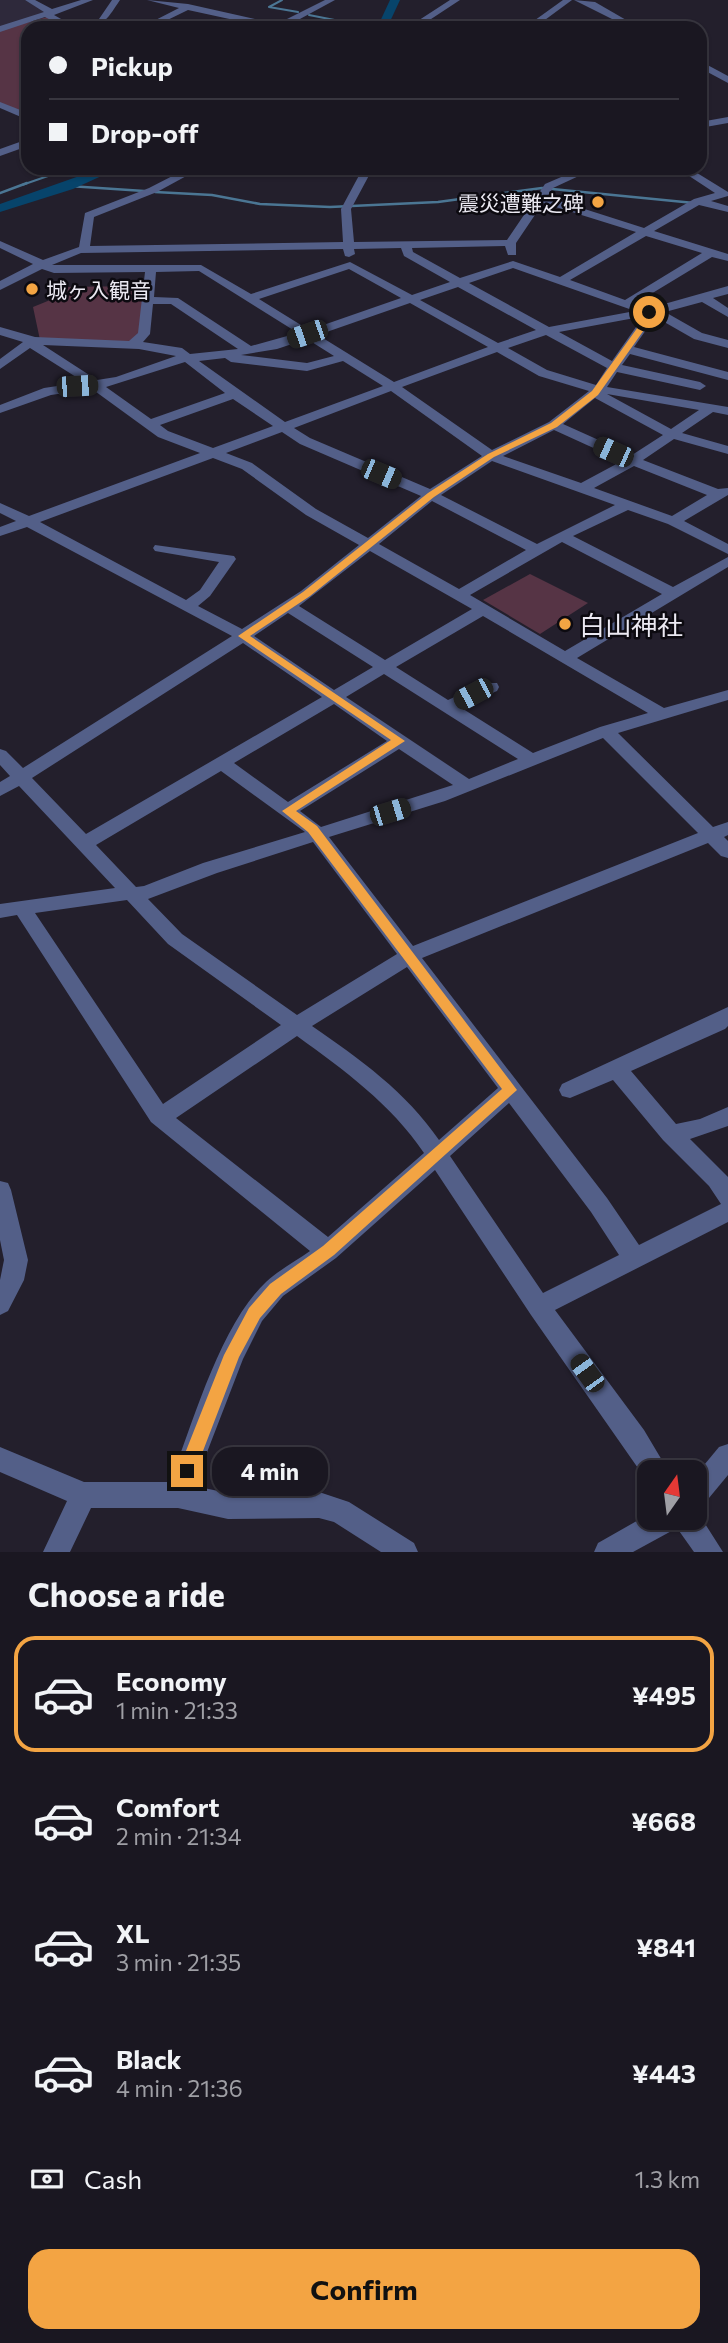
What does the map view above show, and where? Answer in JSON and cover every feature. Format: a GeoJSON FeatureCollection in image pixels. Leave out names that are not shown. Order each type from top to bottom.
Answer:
{"type":"FeatureCollection","features":[{"type":"Feature","properties":{"kind":"street"},"geometry":{"type":"LineString","coordinates":[[29,0],[62,21]]}},
{"type":"Feature","properties":{"kind":"street"},"geometry":{"type":"LineString","coordinates":[[27,21],[89,0]]}},
{"type":"Feature","properties":{"kind":"street"},"geometry":{"type":"LineString","coordinates":[[102,21],[116,0]]}},
{"type":"Feature","properties":{"kind":"street"},"geometry":{"type":"LineString","coordinates":[[151,0],[247,21]]}},
{"type":"Feature","properties":{"kind":"street"},"geometry":{"type":"LineString","coordinates":[[158,21],[201,0]]}},
{"type":"Feature","properties":{"kind":"street"},"geometry":{"type":"LineString","coordinates":[[422,21],[456,0]]}},
{"type":"Feature","properties":{"kind":"street"},"geometry":{"type":"LineString","coordinates":[[538,21],[569,0]]}},
{"type":"Feature","properties":{"kind":"street"},"geometry":{"type":"LineString","coordinates":[[578,0],[592,4],[623,21]]}},
{"type":"Feature","properties":{"kind":"street"},"geometry":{"type":"LineString","coordinates":[[292,21],[326,1]]}},
{"type":"Feature","properties":{"kind":"street"},"geometry":{"type":"LineString","coordinates":[[592,4],[603,2]]}},
{"type":"Feature","properties":{"kind":"street"},"geometry":{"type":"LineString","coordinates":[[0,29],[21,23]]}},
{"type":"Feature","properties":{"kind":"street"},"geometry":{"type":"LineString","coordinates":[[707,68],[728,80]]}},
{"type":"Feature","properties":{"kind":"street"},"geometry":{"type":"LineString","coordinates":[[0,105],[21,115]]}},
{"type":"Feature","properties":{"kind":"street"},"geometry":{"type":"LineString","coordinates":[[0,116],[12,112]]}},
{"type":"Feature","properties":{"kind":"street"},"geometry":{"type":"LineString","coordinates":[[707,124],[728,120]]}},
{"type":"Feature","properties":{"kind":"street"},"geometry":{"type":"LineString","coordinates":[[0,153],[21,145]]}},
{"type":"Feature","properties":{"kind":"street"},"geometry":{"type":"LineString","coordinates":[[84,250],[91,217],[89,215],[182,175]]}},
{"type":"Feature","properties":{"kind":"street"},"geometry":{"type":"LineString","coordinates":[[351,265],[347,207],[364,175]]}},
{"type":"Feature","properties":{"kind":"street"},"geometry":{"type":"LineString","coordinates":[[513,264],[510,243],[546,192],[578,175]]}},
{"type":"Feature","properties":{"kind":"street"},"geometry":{"type":"LineString","coordinates":[[562,280],[696,202],[724,194],[693,175]]}},
{"type":"Feature","properties":{"kind":"street"},"geometry":{"type":"LineString","coordinates":[[546,192],[645,232],[728,258]]}},
{"type":"Feature","properties":{"kind":"street"},"geometry":{"type":"LineString","coordinates":[[696,202],[728,209]]}},
{"type":"Feature","properties":{"kind":"street"},"geometry":{"type":"LineString","coordinates":[[0,286],[20,273],[84,250],[510,243]]}},
{"type":"Feature","properties":{"kind":"street"},"geometry":{"type":"LineString","coordinates":[[0,244],[58,271],[201,268],[392,386],[491,456],[673,521],[728,550]]}},
{"type":"Feature","properties":{"kind":"street"},"geometry":{"type":"LineString","coordinates":[[406,244],[408,254],[548,330],[585,354],[615,366],[700,386]]}},
{"type":"Feature","properties":{"kind":"street"},"geometry":{"type":"LineString","coordinates":[[201,268],[202,248]]}},
{"type":"Feature","properties":{"kind":"street"},"geometry":{"type":"LineString","coordinates":[[628,303],[710,253]]}},
{"type":"Feature","properties":{"kind":"street"},"geometry":{"type":"LineString","coordinates":[[0,409],[49,391],[118,381],[160,364],[185,358],[217,356],[272,346],[513,264],[628,303],[698,336],[720,356],[728,376]]}},
{"type":"Feature","properties":{"kind":"street"},"geometry":{"type":"LineString","coordinates":[[249,298],[351,265],[542,373],[597,391],[728,411]]}},
{"type":"Feature","properties":{"kind":"street"},"geometry":{"type":"LineString","coordinates":[[133,344],[144,335],[151,269]]}},
{"type":"Feature","properties":{"kind":"street"},"geometry":{"type":"LineString","coordinates":[[0,532],[496,347],[548,330],[649,312],[728,290]]}},
{"type":"Feature","properties":{"kind":"street"},"geometry":{"type":"LineString","coordinates":[[704,298],[728,313]]}},
{"type":"Feature","properties":{"kind":"street"},"geometry":{"type":"LineString","coordinates":[[148,300],[174,301],[248,350]]}},
{"type":"Feature","properties":{"kind":"street"},"geometry":{"type":"LineString","coordinates":[[0,790],[288,607],[431,495],[491,456],[554,425],[597,391],[647,320],[649,312]]}},
{"type":"Feature","properties":{"kind":"street"},"geometry":{"type":"LineString","coordinates":[[0,331],[33,342],[173,439],[215,452],[247,466],[302,506],[484,609],[661,714]]}},
{"type":"Feature","properties":{"kind":"street"},"geometry":{"type":"LineString","coordinates":[[0,365],[33,342],[133,344],[178,351],[234,394],[318,447],[431,495],[537,550]]}},
{"type":"Feature","properties":{"kind":"street"},"geometry":{"type":"LineString","coordinates":[[626,349],[720,356]]}},
{"type":"Feature","properties":{"kind":"street"},"geometry":{"type":"LineString","coordinates":[[217,356],[307,367],[344,357]]}},
{"type":"Feature","properties":{"kind":"street"},"geometry":{"type":"LineString","coordinates":[[689,404],[720,356]]}},
{"type":"Feature","properties":{"kind":"street"},"geometry":{"type":"LineString","coordinates":[[597,391],[673,435],[728,450]]}},
{"type":"Feature","properties":{"kind":"street"},"geometry":{"type":"LineString","coordinates":[[151,424],[234,394]]}},
{"type":"Feature","properties":{"kind":"street"},"geometry":{"type":"LineString","coordinates":[[581,489],[633,461],[711,408]]}},
{"type":"Feature","properties":{"kind":"street"},"geometry":{"type":"LineString","coordinates":[[554,425],[633,461],[723,492]]}},
{"type":"Feature","properties":{"kind":"street"},"geometry":{"type":"LineString","coordinates":[[673,521],[723,492]]}},
{"type":"Feature","properties":{"kind":"street"},"geometry":{"type":"LineString","coordinates":[[459,595],[562,536],[626,505]]}},
{"type":"Feature","properties":{"kind":"street"},"geometry":{"type":"LineString","coordinates":[[0,507],[243,636],[467,786]]}},
{"type":"Feature","properties":{"kind":"street"},"geometry":{"type":"LineString","coordinates":[[562,536],[674,594]]}},
{"type":"Feature","properties":{"kind":"street"},"geometry":{"type":"LineString","coordinates":[[160,548],[229,559],[205,593],[188,606]]}},
{"type":"Feature","properties":{"kind":"street"},"geometry":{"type":"LineString","coordinates":[[565,658],[728,561]]}},
{"type":"Feature","properties":{"kind":"street"},"geometry":{"type":"LineString","coordinates":[[288,607],[531,760]]}},
{"type":"Feature","properties":{"kind":"street"},"geometry":{"type":"LineString","coordinates":[[83,844],[484,609]]}},
{"type":"Feature","properties":{"kind":"street"},"geometry":{"type":"LineString","coordinates":[[447,707],[491,687]]}},
{"type":"Feature","properties":{"kind":"street"},"geometry":{"type":"LineString","coordinates":[[0,911],[146,893],[210,868],[467,786],[606,731],[728,695]]}},
{"type":"Feature","properties":{"kind":"street"},"geometry":{"type":"LineString","coordinates":[[606,731],[720,832],[728,852]]}},
{"type":"Feature","properties":{"kind":"street"},"geometry":{"type":"LineString","coordinates":[[288,811],[399,741]]}},
{"type":"Feature","properties":{"kind":"street"},"geometry":{"type":"LineString","coordinates":[[0,755],[129,894],[184,947],[375,1082],[405,1112],[649,1460]]}},
{"type":"Feature","properties":{"kind":"street"},"geometry":{"type":"LineString","coordinates":[[221,762],[313,829],[599,1205],[635,1259]]}},
{"type":"Feature","properties":{"kind":"street"},"geometry":{"type":"LineString","coordinates":[[159,1116],[409,957],[720,832]]}},
{"type":"Feature","properties":{"kind":"street"},"geometry":{"type":"LineString","coordinates":[[23,909],[159,1116],[328,1251]]}},
{"type":"Feature","properties":{"kind":"street"},"geometry":{"type":"LineString","coordinates":[[570,1090],[725,1022]]}},
{"type":"Feature","properties":{"kind":"street"},"geometry":{"type":"LineString","coordinates":[[617,1068],[671,1134],[718,1179],[728,1197]]}},
{"type":"Feature","properties":{"kind":"street"},"geometry":{"type":"LineString","coordinates":[[178,1495],[232,1355],[254,1313],[275,1289],[328,1251],[510,1090]]}},
{"type":"Feature","properties":{"kind":"street"},"geometry":{"type":"LineString","coordinates":[[671,1134],[703,1127],[728,1116]]}},
{"type":"Feature","properties":{"kind":"street"},"geometry":{"type":"LineString","coordinates":[[0,1190],[16,1260],[12,1280],[0,1304]]}},
{"type":"Feature","properties":{"kind":"street"},"geometry":{"type":"LineString","coordinates":[[539,1307],[728,1210]]}},
{"type":"Feature","properties":{"kind":"street"},"geometry":{"type":"LineString","coordinates":[[707,1481],[728,1456]]}},
{"type":"Feature","properties":{"kind":"street"},"geometry":{"type":"LineString","coordinates":[[0,1459],[84,1495],[178,1495],[228,1506],[319,1505],[340,1511],[405,1552]]}},
{"type":"Feature","properties":{"kind":"street"},"geometry":{"type":"LineString","coordinates":[[56,1552],[84,1495]]}},
{"type":"Feature","properties":{"kind":"street"},"geometry":{"type":"LineString","coordinates":[[607,1552],[647,1530]]}},
{"type":"Feature","properties":{"kind":"street"},"geometry":{"type":"LineString","coordinates":[[694,1530],[710,1552]]}},
{"type":"Feature","properties":{"kind":"shaded area"},"geometry":{"type":"Polygon","coordinates":[[[0,0],[25,0],[46,12],[0,28],[0,0]]]}},
{"type":"Feature","properties":{"kind":"shaded area"},"geometry":{"type":"Polygon","coordinates":[[[47,17],[56,21],[33,21],[47,17]]]}},
{"type":"Feature","properties":{"kind":"shaded area"},"geometry":{"type":"Polygon","coordinates":[[[21,24],[21,112],[0,103],[0,30],[21,24]]]}},
{"type":"Feature","properties":{"kind":"shaded area"},"geometry":{"type":"Polygon","coordinates":[[[145,286],[140,336],[130,343],[40,340],[33,307],[60,296],[61,287],[145,286]]]}},
{"type":"Feature","properties":{"kind":"shaded area"},"geometry":{"type":"Polygon","coordinates":[[[530,574],[588,603],[540,634],[483,600],[530,574]]]}},
{"type":"Feature","properties":{"kind":"waterway"},"geometry":{"type":"LineString","coordinates":[[282,0],[269,7],[298,12]]}},
{"type":"Feature","properties":{"kind":"waterway"},"geometry":{"type":"LineString","coordinates":[[385,21],[395,0]]}},
{"type":"Feature","properties":{"kind":"waterway"},"geometry":{"type":"LineString","coordinates":[[309,15],[340,21]]}},
{"type":"Feature","properties":{"kind":"waterway"},"geometry":{"type":"LineString","coordinates":[[22,185],[51,175]]}},
{"type":"Feature","properties":{"kind":"waterway"},"geometry":{"type":"LineString","coordinates":[[0,208],[96,175]]}},
{"type":"Feature","properties":{"kind":"waterway"},"geometry":{"type":"LineString","coordinates":[[0,193],[27,183]]}},
{"type":"Feature","properties":{"kind":"waterway"},"geometry":{"type":"LineString","coordinates":[[69,186],[144,191]]}},
{"type":"Feature","properties":{"kind":"waterway"},"geometry":{"type":"LineString","coordinates":[[155,192],[212,195],[260,204],[330,207],[438,202],[542,188],[694,203]]}},
{"type":"Feature","properties":{"kind":"place","name":"震災遭難之碑"},"geometry":{"type":"Point","coordinates":[598,202]}},
{"type":"Feature","properties":{"kind":"place","name":"城ヶ入観音"},"geometry":{"type":"Point","coordinates":[32,289]}},
{"type":"Feature","properties":{"kind":"place","name":"白山神社"},"geometry":{"type":"Point","coordinates":[565,624]}},
{"type":"Feature","properties":{"kind":"route"},"geometry":{"type":"LineString","coordinates":[[187,1471],[232,1355],[254,1313],[275,1289],[328,1251],[510,1090],[313,829],[288,811],[399,741],[243,636],[306,594],[431,495],[491,456],[554,425],[595,393],[647,320],[644,313],[649,312]]}}]}
